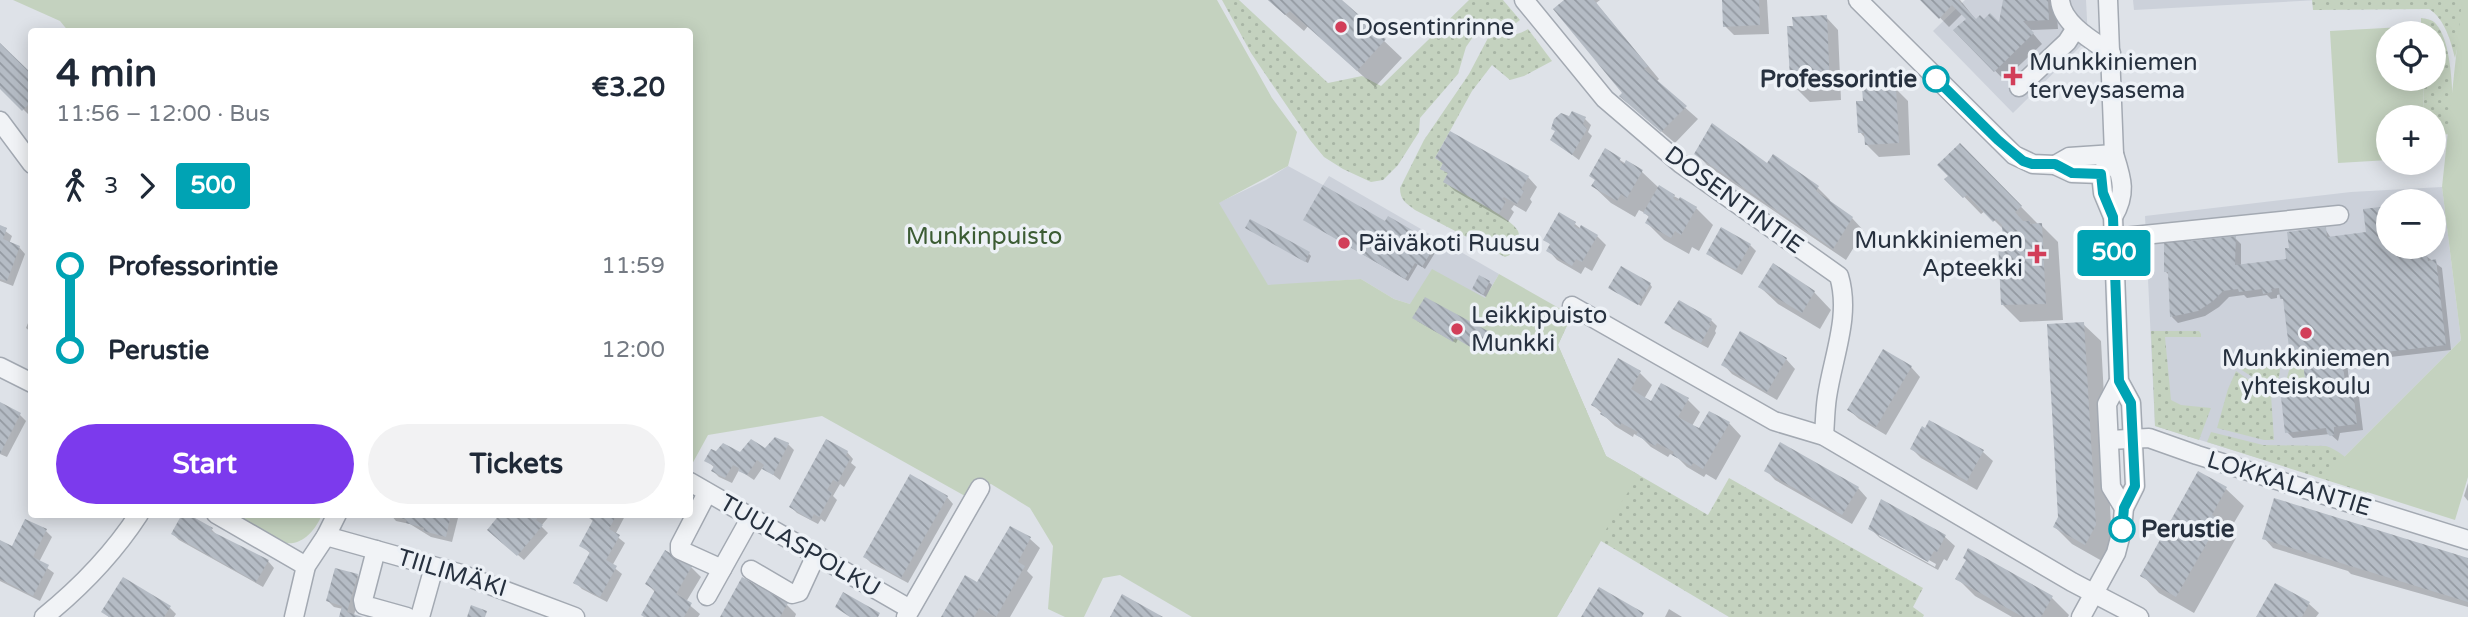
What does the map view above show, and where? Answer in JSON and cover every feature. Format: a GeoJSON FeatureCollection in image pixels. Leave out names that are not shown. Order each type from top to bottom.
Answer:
{"type":"FeatureCollection","features":[{"type":"Feature","properties":{"kind":"street","name":"DOSENTINTIE"},"geometry":{"type":"LineString","coordinates":[[1524,0],[1605,99],[1681,164],[1839,276],[1844,293],[1844,314],[1827,398],[1824,436]]}},
{"type":"Feature","properties":{"kind":"street"},"geometry":{"type":"LineString","coordinates":[[1858,0],[2014,155],[2032,164],[2055,164],[2072,173],[2101,174]]}},
{"type":"Feature","properties":{"kind":"street"},"geometry":{"type":"LineString","coordinates":[[2060,0],[2061,9],[2076,28],[2111,53]]}},
{"type":"Feature","properties":{"kind":"street"},"geometry":{"type":"LineString","coordinates":[[2108,0],[2114,154],[2121,177],[2122,192],[2121,204],[2113,217]]}},
{"type":"Feature","properties":{"kind":"street"},"geometry":{"type":"LineString","coordinates":[[2019,87],[2067,42],[2076,28]]}},
{"type":"Feature","properties":{"kind":"street"},"geometry":{"type":"LineString","coordinates":[[0,121],[28,159]]}},
{"type":"Feature","properties":{"kind":"street"},"geometry":{"type":"LineString","coordinates":[[2055,164],[2068,157],[2114,154]]}},
{"type":"Feature","properties":{"kind":"street"},"geometry":{"type":"LineString","coordinates":[[2081,617],[2116,553],[2124,508],[2135,486],[2131,403],[2119,381],[2113,217],[2103,193],[2101,174],[2114,154]]}},
{"type":"Feature","properties":{"kind":"street"},"geometry":{"type":"LineString","coordinates":[[2114,238],[2339,215]]}},
{"type":"Feature","properties":{"kind":"street"},"geometry":{"type":"LineString","coordinates":[[1572,306],[1774,421],[1824,436],[2094,594],[2139,617]]}},
{"type":"Feature","properties":{"kind":"street"},"geometry":{"type":"LineString","coordinates":[[0,367],[28,381]]}},
{"type":"Feature","properties":{"kind":"street"},"geometry":{"type":"LineString","coordinates":[[2119,381],[2107,404],[2111,487],[2124,508]]}},
{"type":"Feature","properties":{"kind":"street","name":"LOKKALANTIE"},"geometry":{"type":"LineString","coordinates":[[2109,440],[2158,440],[2197,456],[2468,540]]}},
{"type":"Feature","properties":{"kind":"street","name":"TUULASPOLKU"},"geometry":{"type":"LineString","coordinates":[[693,484],[816,555],[908,613]]}},
{"type":"Feature","properties":{"kind":"street"},"geometry":{"type":"LineString","coordinates":[[908,613],[981,488]]}},
{"type":"Feature","properties":{"kind":"street"},"geometry":{"type":"LineString","coordinates":[[707,492],[680,545],[680,550],[722,569]]}},
{"type":"Feature","properties":{"kind":"street"},"geometry":{"type":"LineString","coordinates":[[707,596],[751,517]]}},
{"type":"Feature","properties":{"kind":"street"},"geometry":{"type":"LineString","coordinates":[[44,617],[84,582],[119,545],[136,518]]}},
{"type":"Feature","properties":{"kind":"street"},"geometry":{"type":"LineString","coordinates":[[223,518],[306,566]]}},
{"type":"Feature","properties":{"kind":"street"},"geometry":{"type":"LineString","coordinates":[[294,617],[306,566],[327,536],[335,518]]}},
{"type":"Feature","properties":{"kind":"street","name":"TIILIMÄKI"},"geometry":{"type":"LineString","coordinates":[[327,536],[513,592],[575,617]]}},
{"type":"Feature","properties":{"kind":"street"},"geometry":{"type":"LineString","coordinates":[[376,550],[364,605],[407,617]]}},
{"type":"Feature","properties":{"kind":"street"},"geometry":{"type":"LineString","coordinates":[[751,570],[795,594],[799,592],[816,555]]}},
{"type":"Feature","properties":{"kind":"street"},"geometry":{"type":"LineString","coordinates":[[420,617],[434,567]]}},
{"type":"Feature","properties":{"kind":"shaded area","name":"Munkkiniemen terveysasema"},"geometry":{"type":"Polygon","coordinates":[[[1965,0],[2086,0],[2088,39],[2013,113],[1933,31],[1965,0]]]}},
{"type":"Feature","properties":{"kind":"shaded area"},"geometry":{"type":"Polygon","coordinates":[[[2133,0],[2318,0],[2134,10],[2133,0]]]}},
{"type":"Feature","properties":{"kind":"shaded area","name":"Päiväkoti Ruusu"},"geometry":{"type":"Polygon","coordinates":[[[1288,166],[1323,185],[1329,176],[1499,274],[1485,298],[1410,304],[1394,299],[1361,279],[1268,286],[1218,203],[1288,166]]]}},
{"type":"Feature","properties":{"kind":"shaded area","name":"Munkkiniemen yhteiskoulu"},"geometry":{"type":"Polygon","coordinates":[[[2442,187],[2442,189],[2406,189],[2442,187]]]}},
{"type":"Feature","properties":{"kind":"shaded area","name":"Munkkiniemen yhteiskoulu"},"geometry":{"type":"Polygon","coordinates":[[[2376,191],[2376,259],[2446,259],[2446,219],[2461,340],[2323,478],[2155,426],[2145,216],[2376,191]]]}},
{"type":"Feature","properties":{"kind":"green space","name":"Munkinpuisto"},"geometry":{"type":"Polygon","coordinates":[[[13,0],[1217,0],[1272,98],[1297,132],[1288,166],[1219,203],[1268,285],[1361,279],[1394,299],[1410,304],[1432,269],[1485,298],[1499,274],[1580,320],[1569,321],[1558,345],[1606,456],[1639,475],[1557,617],[1192,617],[1120,575],[1103,578],[1084,617],[1065,617],[1048,609],[1053,546],[1030,508],[991,484],[965,496],[822,416],[708,435],[693,462],[693,28],[66,28],[60,21],[13,0]]]}},
{"type":"Feature","properties":{"kind":"green space"},"geometry":{"type":"Polygon","coordinates":[[[1222,0],[1239,0],[1328,83],[1362,76],[1381,86],[1469,0],[1503,0],[1520,20],[1516,23],[1488,26],[1477,31],[1466,47],[1458,74],[1420,118],[1419,132],[1398,165],[1383,180],[1371,182],[1324,157],[1310,140],[1251,53],[1222,0]]]}},
{"type":"Feature","properties":{"kind":"green space"},"geometry":{"type":"Polygon","coordinates":[[[2312,0],[2468,0],[2455,58],[2446,32],[2446,21],[2440,21],[2429,9],[2313,10],[2312,0]]]}},
{"type":"Feature","properties":{"kind":"green space"},"geometry":{"type":"Polygon","coordinates":[[[2462,0],[2468,0],[2468,477],[2455,520],[2323,478],[2461,340],[2446,219],[2446,189],[2442,187],[2443,175],[2446,175],[2446,150],[2462,0]]]}},
{"type":"Feature","properties":{"kind":"green space"},"geometry":{"type":"Polygon","coordinates":[[[2376,28],[2376,91],[2423,91],[2424,105],[2376,105],[2376,161],[2338,163],[2330,31],[2376,28]]]}},
{"type":"Feature","properties":{"kind":"green space"},"geometry":{"type":"Polygon","coordinates":[[[1528,29],[1552,61],[1524,76],[1510,80],[1492,65],[1472,91],[1435,158],[1443,163],[1440,169],[1448,173],[1444,182],[1496,212],[1518,231],[1517,246],[1505,257],[1415,210],[1402,198],[1400,188],[1424,140],[1469,74],[1488,38],[1513,35],[1528,29]]]}},
{"type":"Feature","properties":{"kind":"green space"},"geometry":{"type":"Polygon","coordinates":[[[2446,46],[2451,76],[2453,134],[2446,134],[2446,105],[2424,105],[2423,91],[2446,91],[2446,46]]]}},
{"type":"Feature","properties":{"kind":"green space"},"geometry":{"type":"Polygon","coordinates":[[[1569,321],[1558,345],[1606,456],[1708,515],[1729,478],[1923,588],[1913,607],[1924,615],[1923,617],[1729,617],[1601,541],[1557,617],[1603,471],[1538,355],[1569,321]]]}},
{"type":"Feature","properties":{"kind":"green space"},"geometry":{"type":"Polygon","coordinates":[[[2151,331],[2199,331],[2201,334],[2201,337],[2165,337],[2171,400],[2181,405],[2211,408],[2199,440],[2155,426],[2151,331]]]}},
{"type":"Feature","properties":{"kind":"green space"},"geometry":{"type":"Polygon","coordinates":[[[2279,359],[2280,368],[2274,391],[2237,367],[2249,361],[2279,359]]]}},
{"type":"Feature","properties":{"kind":"green space"},"geometry":{"type":"Polygon","coordinates":[[[2303,362],[2307,394],[2281,397],[2291,364],[2303,362]]]}},
{"type":"Feature","properties":{"kind":"green space"},"geometry":{"type":"Polygon","coordinates":[[[2236,371],[2271,395],[2274,440],[2217,428],[2236,371]]]}},
{"type":"Feature","properties":{"kind":"green space"},"geometry":{"type":"Polygon","coordinates":[[[2211,432],[2263,445],[2326,446],[2334,449],[2352,464],[2367,493],[2207,442],[2211,432]]]}},
{"type":"Feature","properties":{"kind":"green space"},"geometry":{"type":"Polygon","coordinates":[[[239,518],[320,518],[308,536],[297,542],[284,543],[239,518]]]}},
{"type":"Feature","properties":{"kind":"building","name":"Dosentinrinne"},"geometry":{"type":"Polygon","coordinates":[[[1268,0],[1342,0],[1386,39],[1357,71],[1290,11],[1285,15],[1268,0]]]}},
{"type":"Feature","properties":{"kind":"building"},"geometry":{"type":"Polygon","coordinates":[[[1564,0],[1594,0],[1648,66],[1644,69],[1687,106],[1661,132],[1619,96],[1622,93],[1553,9],[1564,0]]]}},
{"type":"Feature","properties":{"kind":"building"},"geometry":{"type":"Polygon","coordinates":[[[1722,0],[1759,0],[1760,25],[1723,27],[1722,0]]]}},
{"type":"Feature","properties":{"kind":"building"},"geometry":{"type":"Polygon","coordinates":[[[1920,0],[1958,0],[1976,19],[1980,15],[1984,19],[1990,13],[1999,22],[2003,0],[2048,0],[2049,20],[2023,21],[2034,33],[1994,72],[1953,30],[1966,19],[1952,5],[1939,19],[1920,0]]]}},
{"type":"Feature","properties":{"kind":"building"},"geometry":{"type":"Polygon","coordinates":[[[1827,15],[1830,88],[1796,90],[1795,78],[1790,78],[1787,26],[1793,26],[1792,17],[1827,15]]]}},
{"type":"Feature","properties":{"kind":"building"},"geometry":{"type":"Polygon","coordinates":[[[0,43],[28,70],[28,105],[22,111],[0,89],[0,43]]]}},
{"type":"Feature","properties":{"kind":"building"},"geometry":{"type":"Polygon","coordinates":[[[1896,87],[1899,143],[1865,145],[1864,133],[1858,133],[1856,101],[1863,101],[1862,88],[1896,87]]]}},
{"type":"Feature","properties":{"kind":"building"},"geometry":{"type":"Polygon","coordinates":[[[1572,111],[1586,117],[1583,124],[1587,129],[1572,155],[1550,140],[1555,131],[1551,129],[1554,119],[1561,113],[1569,116],[1572,111]]]}},
{"type":"Feature","properties":{"kind":"building"},"geometry":{"type":"Polygon","coordinates":[[[1712,123],[1767,163],[1773,154],[1819,186],[1816,191],[1853,217],[1833,249],[1694,154],[1712,123]]]}},
{"type":"Feature","properties":{"kind":"building"},"geometry":{"type":"Polygon","coordinates":[[[1450,131],[1529,176],[1521,189],[1524,191],[1517,204],[1504,197],[1502,199],[1506,201],[1499,214],[1443,182],[1448,173],[1440,169],[1443,163],[1435,158],[1450,131]]]}},
{"type":"Feature","properties":{"kind":"building"},"geometry":{"type":"Polygon","coordinates":[[[1960,143],[2022,206],[2015,212],[2023,221],[2030,221],[2030,224],[2042,223],[2046,304],[2001,305],[1998,240],[2003,240],[2002,225],[1996,219],[1993,222],[1967,195],[1963,198],[1944,179],[1948,176],[1937,165],[1960,143]]]}},
{"type":"Feature","properties":{"kind":"building"},"geometry":{"type":"Polygon","coordinates":[[[1605,148],[1621,158],[1619,161],[1624,164],[1626,160],[1643,170],[1627,198],[1621,194],[1617,201],[1591,186],[1595,180],[1589,176],[1605,148]]]}},
{"type":"Feature","properties":{"kind":"building","name":"Päiväkoti Ruusu"},"geometry":{"type":"Polygon","coordinates":[[[1323,185],[1385,221],[1388,216],[1436,244],[1422,267],[1415,263],[1405,279],[1303,220],[1323,185]]]}},
{"type":"Feature","properties":{"kind":"building"},"geometry":{"type":"Polygon","coordinates":[[[1659,185],[1675,195],[1675,200],[1678,201],[1680,197],[1697,207],[1681,235],[1675,231],[1671,238],[1645,223],[1649,216],[1643,213],[1659,185]]]}},
{"type":"Feature","properties":{"kind":"building","name":"Munkkiniemen yhteiskoulu"},"geometry":{"type":"Polygon","coordinates":[[[2376,208],[2376,259],[2436,259],[2446,345],[2342,357],[2346,390],[2353,389],[2357,424],[2334,427],[2334,435],[2330,436],[2326,428],[2285,433],[2281,397],[2307,394],[2303,362],[2291,364],[2283,299],[2280,299],[2279,288],[2263,294],[2262,289],[2223,291],[2198,311],[2170,317],[2168,272],[2164,272],[2164,242],[2189,237],[2190,241],[2236,236],[2235,265],[2286,259],[2285,248],[2289,248],[2287,232],[2326,227],[2327,237],[2366,232],[2363,209],[2376,208]]]}},
{"type":"Feature","properties":{"kind":"building"},"geometry":{"type":"Polygon","coordinates":[[[1559,212],[1576,222],[1574,226],[1579,229],[1581,225],[1598,235],[1582,262],[1576,259],[1572,266],[1546,251],[1550,244],[1543,240],[1559,212]]]}},
{"type":"Feature","properties":{"kind":"building"},"geometry":{"type":"Polygon","coordinates":[[[1250,219],[1310,252],[1305,262],[1245,228],[1250,219]]]}},
{"type":"Feature","properties":{"kind":"building"},"geometry":{"type":"Polygon","coordinates":[[[0,225],[7,228],[3,239],[20,246],[7,281],[0,279],[0,225]]]}},
{"type":"Feature","properties":{"kind":"building"},"geometry":{"type":"Polygon","coordinates":[[[1721,227],[1751,244],[1736,270],[1706,254],[1721,227]]]}},
{"type":"Feature","properties":{"kind":"building"},"geometry":{"type":"Polygon","coordinates":[[[1773,263],[1815,291],[1802,313],[1758,287],[1773,263]]]}},
{"type":"Feature","properties":{"kind":"building"},"geometry":{"type":"Polygon","coordinates":[[[1621,266],[1651,283],[1638,305],[1608,288],[1621,266]]]}},
{"type":"Feature","properties":{"kind":"building"},"geometry":{"type":"Polygon","coordinates":[[[1479,275],[1490,281],[1483,295],[1472,289],[1479,275]]]}},
{"type":"Feature","properties":{"kind":"building","name":"Leikkipuisto Munkki"},"geometry":{"type":"Polygon","coordinates":[[[1425,297],[1497,336],[1492,345],[1486,341],[1479,352],[1455,338],[1453,342],[1412,318],[1425,297]]]}},
{"type":"Feature","properties":{"kind":"building"},"geometry":{"type":"Polygon","coordinates":[[[1679,300],[1712,319],[1701,343],[1664,323],[1679,300]]]}},
{"type":"Feature","properties":{"kind":"building"},"geometry":{"type":"Polygon","coordinates":[[[2084,322],[2096,525],[2085,545],[2053,527],[2058,517],[2047,324],[2084,322]]]}},
{"type":"Feature","properties":{"kind":"building"},"geometry":{"type":"Polygon","coordinates":[[[1740,331],[1787,358],[1767,392],[1721,365],[1740,331]]]}},
{"type":"Feature","properties":{"kind":"building"},"geometry":{"type":"Polygon","coordinates":[[[1883,349],[1912,366],[1876,427],[1847,410],[1883,349]]]}},
{"type":"Feature","properties":{"kind":"building"},"geometry":{"type":"Polygon","coordinates":[[[1618,358],[1641,371],[1631,389],[1651,401],[1661,383],[1689,398],[1678,417],[1699,428],[1709,411],[1730,422],[1703,469],[1693,463],[1691,466],[1657,443],[1655,446],[1621,423],[1620,426],[1591,405],[1618,358]]]}},
{"type":"Feature","properties":{"kind":"building"},"geometry":{"type":"Polygon","coordinates":[[[0,402],[21,413],[0,454],[0,402]]]}},
{"type":"Feature","properties":{"kind":"building"},"geometry":{"type":"Polygon","coordinates":[[[1929,420],[1984,450],[1967,481],[1910,449],[1922,426],[1925,428],[1929,420]]]}},
{"type":"Feature","properties":{"kind":"building"},"geometry":{"type":"Polygon","coordinates":[[[775,437],[789,443],[773,475],[762,469],[764,465],[757,460],[747,475],[733,465],[725,478],[711,471],[714,466],[704,461],[711,449],[716,451],[723,443],[740,452],[751,439],[765,448],[775,437]]]}},
{"type":"Feature","properties":{"kind":"building"},"geometry":{"type":"Polygon","coordinates":[[[826,439],[848,451],[846,456],[850,459],[838,482],[833,480],[827,490],[832,493],[819,517],[814,514],[811,520],[789,507],[826,439]]]}},
{"type":"Feature","properties":{"kind":"building"},"geometry":{"type":"Polygon","coordinates":[[[1780,442],[1859,487],[1842,515],[1764,471],[1780,442]]]}},
{"type":"Feature","properties":{"kind":"building"},"geometry":{"type":"Polygon","coordinates":[[[2198,471],[2227,487],[2212,515],[2220,520],[2176,597],[2140,576],[2198,471]]]}},
{"type":"Feature","properties":{"kind":"building"},"geometry":{"type":"Polygon","coordinates":[[[910,474],[948,496],[901,578],[863,557],[910,474]]]}},
{"type":"Feature","properties":{"kind":"building"},"geometry":{"type":"Polygon","coordinates":[[[2274,498],[2468,558],[2468,602],[2262,539],[2274,498]]]}},
{"type":"Feature","properties":{"kind":"building"},"geometry":{"type":"Polygon","coordinates":[[[1881,499],[1946,535],[1928,562],[1868,529],[1881,499]]]}},
{"type":"Feature","properties":{"kind":"building"},"geometry":{"type":"Polygon","coordinates":[[[180,518],[195,518],[213,528],[211,531],[269,560],[256,582],[171,534],[180,518]]]}},
{"type":"Feature","properties":{"kind":"building"},"geometry":{"type":"Polygon","coordinates":[[[401,518],[450,518],[446,537],[423,531],[424,528],[406,523],[407,520],[401,518]]]}},
{"type":"Feature","properties":{"kind":"building"},"geometry":{"type":"Polygon","coordinates":[[[497,518],[537,518],[536,520],[543,525],[517,556],[487,530],[497,518]]]}},
{"type":"Feature","properties":{"kind":"building"},"geometry":{"type":"Polygon","coordinates":[[[589,518],[615,518],[609,529],[620,535],[606,560],[617,566],[600,597],[573,583],[590,552],[579,546],[593,520],[589,518]]]}},
{"type":"Feature","properties":{"kind":"building"},"geometry":{"type":"Polygon","coordinates":[[[25,519],[47,529],[33,557],[49,565],[33,596],[0,579],[0,540],[12,546],[25,519]]]}},
{"type":"Feature","properties":{"kind":"building"},"geometry":{"type":"Polygon","coordinates":[[[1010,526],[1031,537],[1018,562],[1025,566],[996,617],[979,608],[974,617],[941,617],[965,575],[977,582],[1010,526]]]}},
{"type":"Feature","properties":{"kind":"building"},"geometry":{"type":"Polygon","coordinates":[[[1968,548],[2053,596],[2041,617],[2023,617],[1955,579],[1966,560],[1963,558],[1968,548]]]}},
{"type":"Feature","properties":{"kind":"building"},"geometry":{"type":"Polygon","coordinates":[[[665,550],[692,566],[676,594],[692,603],[684,617],[644,617],[641,615],[655,590],[645,584],[665,550]]]}},
{"type":"Feature","properties":{"kind":"building"},"geometry":{"type":"Polygon","coordinates":[[[335,568],[358,574],[347,612],[363,617],[339,617],[342,606],[326,601],[335,568]]]}},
{"type":"Feature","properties":{"kind":"building"},"geometry":{"type":"Polygon","coordinates":[[[123,577],[171,606],[164,617],[109,617],[101,612],[123,577]]]}},
{"type":"Feature","properties":{"kind":"building"},"geometry":{"type":"Polygon","coordinates":[[[742,577],[788,603],[780,617],[720,617],[742,577]]]}},
{"type":"Feature","properties":{"kind":"building"},"geometry":{"type":"Polygon","coordinates":[[[2275,583],[2310,602],[2302,617],[2256,617],[2275,583]]]}},
{"type":"Feature","properties":{"kind":"building"},"geometry":{"type":"Polygon","coordinates":[[[1599,587],[1644,613],[1642,617],[1581,617],[1599,587]]]}},
{"type":"Feature","properties":{"kind":"building"},"geometry":{"type":"Polygon","coordinates":[[[843,592],[880,613],[878,617],[850,617],[835,607],[843,592]]]}},
{"type":"Feature","properties":{"kind":"building"},"geometry":{"type":"Polygon","coordinates":[[[1122,594],[1163,617],[1110,617],[1122,594]]]}},
{"type":"Feature","properties":{"kind":"building"},"geometry":{"type":"Polygon","coordinates":[[[471,605],[487,611],[485,617],[467,617],[471,605]]]}},
{"type":"Feature","properties":{"kind":"bus line","name":"500"},"geometry":{"type":"LineString","coordinates":[[1936,79],[2023,161],[2032,164],[2055,164],[2072,173],[2101,174],[2103,193],[2113,217],[2119,381],[2131,403],[2135,486],[2124,508],[2122,529]]}},
{"type":"Feature","properties":{"kind":"place","name":"Dosentinrinne"},"geometry":{"type":"Point","coordinates":[1341,27]}},
{"type":"Feature","properties":{"kind":"place","name":"Munkkiniemen terveysasema"},"geometry":{"type":"Point","coordinates":[2013,76]}},
{"type":"Feature","properties":{"kind":"place","name":"Professorintie"},"geometry":{"type":"Point","coordinates":[1936,79]}},
{"type":"Feature","properties":{"kind":"place","name":"Päiväkoti Ruusu"},"geometry":{"type":"Point","coordinates":[1344,243]}},
{"type":"Feature","properties":{"kind":"place","name":"Munkkiniemen Apteekki"},"geometry":{"type":"Point","coordinates":[2037,254]}},
{"type":"Feature","properties":{"kind":"place","name":"Leikkipuisto Munkki"},"geometry":{"type":"Point","coordinates":[1457,329]}},
{"type":"Feature","properties":{"kind":"place","name":"Munkkiniemen yhteiskoulu"},"geometry":{"type":"Point","coordinates":[2306,333]}},
{"type":"Feature","properties":{"kind":"place","name":"Perustie"},"geometry":{"type":"Point","coordinates":[2122,529]}}]}
